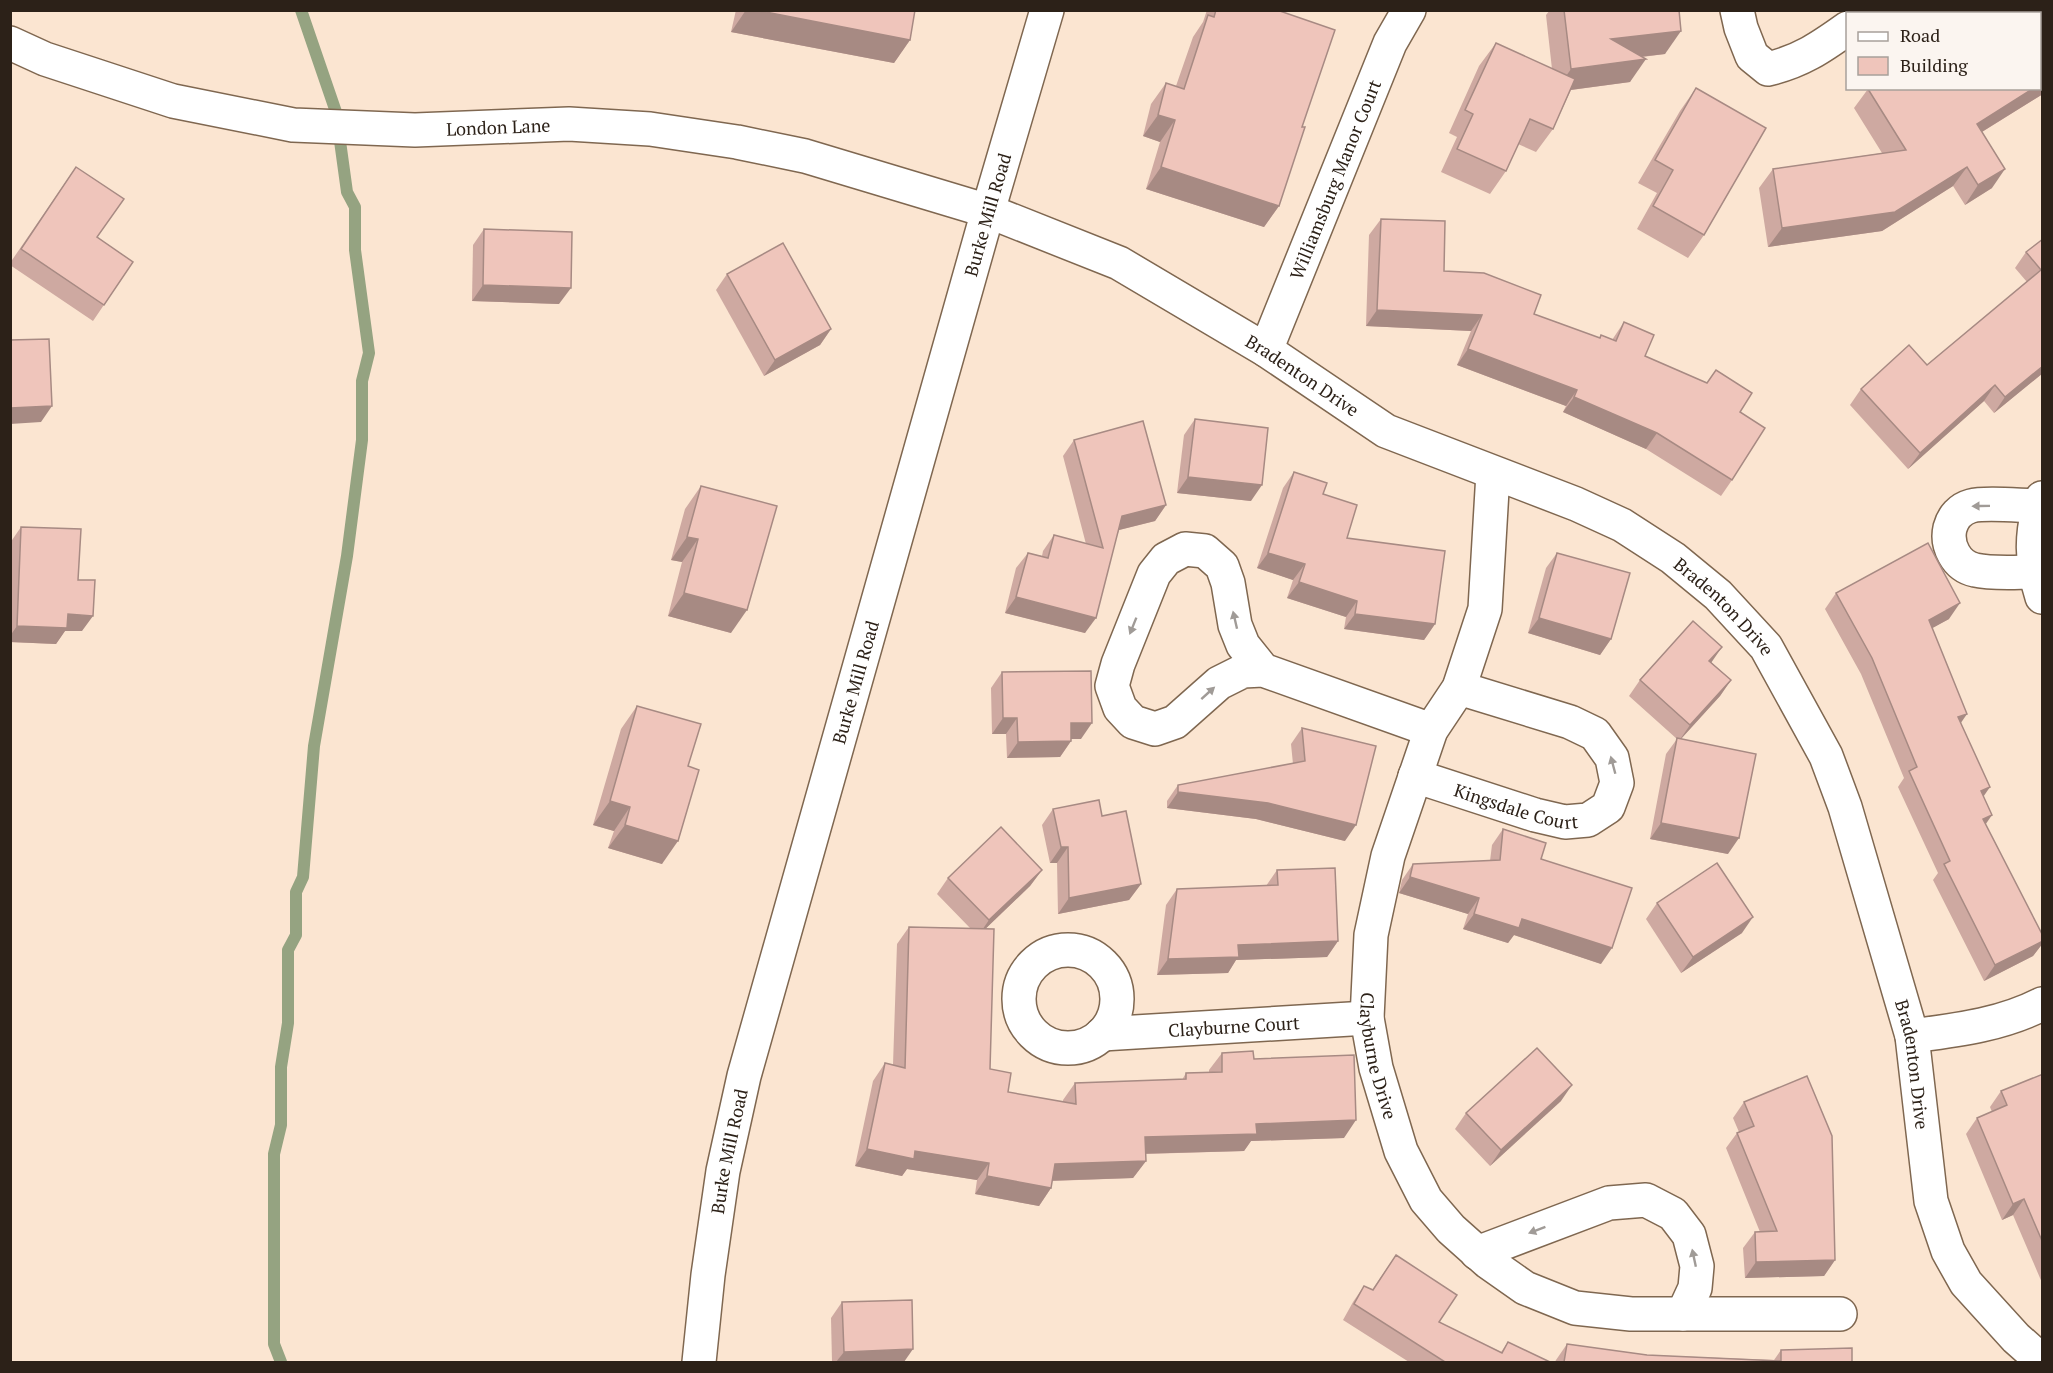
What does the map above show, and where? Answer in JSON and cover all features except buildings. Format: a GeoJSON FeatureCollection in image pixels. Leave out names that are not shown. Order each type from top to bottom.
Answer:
{"type":"FeatureCollection","features":[{"type":"Feature","properties":{"kind":"street","name":"Burke Mill Road"},"geometry":{"type":"LineString","coordinates":[[699,1362],[708,1275],[723,1171],[744,1076],[1047,10]]}},
{"type":"Feature","properties":{"kind":"street","name":"Williamsburg Manor Court"},"geometry":{"type":"LineString","coordinates":[[1266,350],[1390,43],[1409,10]]}},
{"type":"Feature","properties":{"kind":"street"},"geometry":{"type":"LineString","coordinates":[[1737,10],[1752,56],[1768,69],[1794,63],[1846,29]]}},
{"type":"Feature","properties":{"kind":"street","name":"London Lane"},"geometry":{"type":"LineString","coordinates":[[10,44],[45,59],[173,101],[293,125],[415,130],[568,124],[650,129],[737,142],[805,156],[988,211]]}},
{"type":"Feature","properties":{"kind":"street","name":"Bradenton Drive"},"geometry":{"type":"LineString","coordinates":[[988,211],[1119,263],[1266,350],[1386,431],[1576,504],[1622,525],[1673,558],[1718,595],[1766,647],[1826,756],[1838,786],[1912,1036],[1931,1201],[1948,1251],[1966,1283],[2016,1338],[2043,1361]]}},
{"type":"Feature","properties":{"kind":"street","name":"Clayburne Drive"},"geometry":{"type":"LineString","coordinates":[[1493,473],[1485,609],[1459,688],[1431,730],[1388,856],[1371,935],[1367,1018],[1376,1068],[1401,1151],[1426,1200],[1451,1229],[1477,1253],[1525,1288],[1575,1308],[1631,1314],[1840,1314]]}},
{"type":"Feature","properties":{"kind":"street"},"geometry":{"type":"LineString","coordinates":[[2041,502],[2033,538],[2038,584],[1974,570],[1961,563],[1952,552],[1948,537],[1952,521],[1961,510],[1972,505],[2041,502]]}},
{"type":"Feature","properties":{"kind":"street"},"geometry":{"type":"LineString","coordinates":[[1263,670],[1243,645],[1235,626],[1228,583],[1222,566],[1205,551],[1185,549],[1166,559],[1154,574],[1118,664],[1112,686],[1120,708],[1133,722],[1155,729],[1175,722],[1218,683],[1243,671],[1263,670],[1431,730]]}},
{"type":"Feature","properties":{"kind":"street","name":"Kingsdale Court"},"geometry":{"type":"LineString","coordinates":[[1415,776],[1535,815],[1564,822],[1588,820],[1608,807],[1617,783],[1612,758],[1595,734],[1570,722],[1459,688]]}},
{"type":"Feature","properties":{"kind":"street"},"geometry":{"type":"LineString","coordinates":[[1912,1036],[1978,1027],[2043,1004]]}},
{"type":"Feature","properties":{"kind":"street","name":"Clayburne Court"},"geometry":{"type":"LineString","coordinates":[[1102,1034],[1367,1018]]}},
{"type":"Feature","properties":{"kind":"street"},"geometry":{"type":"LineString","coordinates":[[1477,1253],[1609,1203],[1646,1200],[1673,1214],[1689,1235],[1696,1266],[1695,1288],[1683,1314]]}},
{"type":"Feature","properties":{"kind":"waterway"},"geometry":{"type":"LineString","coordinates":[[281,1362],[274,1344],[274,1154],[281,1125],[281,1067],[288,1023],[288,950],[296,935],[296,892],[303,877],[314,746],[347,556],[362,440],[362,381],[369,353],[355,250],[355,207],[347,192],[336,112],[301,10]]}}]}
